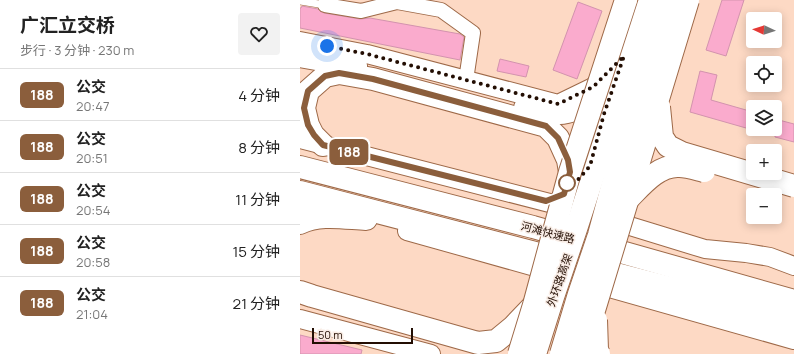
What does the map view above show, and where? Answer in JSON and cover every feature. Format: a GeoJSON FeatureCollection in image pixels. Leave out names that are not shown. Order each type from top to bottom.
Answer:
{"type":"FeatureCollection","features":[{"type":"Feature","properties":{"kind":"highway"},"geometry":{"type":"LineString","coordinates":[[519,354],[534,305],[570,172],[626,0]]}},
{"type":"Feature","properties":{"kind":"highway","name":"外环路高架"},"geometry":{"type":"LineString","coordinates":[[535,354],[650,0]]}},
{"type":"Feature","properties":{"kind":"highway"},"geometry":{"type":"LineString","coordinates":[[561,354],[599,235],[633,110],[668,0]]}},
{"type":"Feature","properties":{"kind":"highway"},"geometry":{"type":"LineString","coordinates":[[580,354],[688,0]]}},
{"type":"Feature","properties":{"kind":"highway"},"geometry":{"type":"LineString","coordinates":[[300,56],[353,65],[544,113],[562,114],[586,105],[596,95]]}},
{"type":"Feature","properties":{"kind":"highway"},"geometry":{"type":"LineString","coordinates":[[323,145],[314,135],[304,132],[304,108],[308,91],[325,76],[339,73],[373,79],[546,126],[558,138],[568,160],[570,172]]}},
{"type":"Feature","properties":{"kind":"highway"},"geometry":{"type":"LineString","coordinates":[[658,95],[662,137],[668,146],[682,153],[794,186]]}},
{"type":"Feature","properties":{"kind":"highway"},"geometry":{"type":"LineString","coordinates":[[627,199],[649,178],[662,169],[678,166],[694,168],[794,197]]}},
{"type":"Feature","properties":{"kind":"highway","name":"河滩快速路"},"geometry":{"type":"LineString","coordinates":[[300,167],[533,227],[788,298]]}},
{"type":"Feature","properties":{"kind":"highway","name":"河滩快速路"},"geometry":{"type":"LineString","coordinates":[[300,192],[697,295],[794,322]]}},
{"type":"Feature","properties":{"kind":"highway"},"geometry":{"type":"LineString","coordinates":[[300,223],[306,220],[323,218],[366,219]]}},
{"type":"Feature","properties":{"kind":"highway"},"geometry":{"type":"LineString","coordinates":[[300,292],[478,343],[496,341],[513,327],[534,305]]}},
{"type":"Feature","properties":{"kind":"highway"},"geometry":{"type":"LineString","coordinates":[[300,304],[481,352],[482,354]]}},
{"type":"Feature","properties":{"kind":"highway"},"geometry":{"type":"LineString","coordinates":[[595,307],[597,350],[599,354]]}},
{"type":"Feature","properties":{"kind":"street"},"geometry":{"type":"LineString","coordinates":[[546,201],[565,194],[590,166],[604,114],[641,0]]}},
{"type":"Feature","properties":{"kind":"street"},"geometry":{"type":"LineString","coordinates":[[638,228],[635,202],[636,185],[698,0]]}},
{"type":"Feature","properties":{"kind":"street"},"geometry":{"type":"LineString","coordinates":[[326,2],[361,12],[386,3],[398,2],[441,10],[474,33],[466,80]]}},
{"type":"Feature","properties":{"kind":"street"},"geometry":{"type":"LineString","coordinates":[[300,41],[367,54],[558,104],[593,87],[624,56]]}},
{"type":"Feature","properties":{"kind":"street"},"geometry":{"type":"LineString","coordinates":[[323,145],[546,201],[704,249],[770,257],[794,266]]}},
{"type":"Feature","properties":{"kind":"street"},"geometry":{"type":"LineString","coordinates":[[300,204],[366,219],[794,340]]}},
{"type":"Feature","properties":{"kind":"street"},"geometry":{"type":"LineString","coordinates":[[524,354],[546,286],[542,269]]}},
{"type":"Feature","properties":{"kind":"street"},"geometry":{"type":"LineString","coordinates":[[587,354],[601,308],[607,300],[625,292]]}},
{"type":"Feature","properties":{"kind":"street"},"geometry":{"type":"LineString","coordinates":[[300,318],[431,354]]}},
{"type":"Feature","properties":{"kind":"lane"},"geometry":{"type":"LineString","coordinates":[[300,1],[326,2]]}},
{"type":"Feature","properties":{"kind":"building"},"geometry":{"type":"Polygon","coordinates":[[[722,0],[744,0],[726,56],[706,50],[722,0]]]}},
{"type":"Feature","properties":{"kind":"building"},"geometry":{"type":"Polygon","coordinates":[[[578,2],[602,11],[577,79],[553,70],[578,2]]]}},
{"type":"Feature","properties":{"kind":"building"},"geometry":{"type":"Polygon","coordinates":[[[302,6],[318,9],[324,13],[360,19],[370,18],[460,34],[464,37],[460,60],[300,28],[300,8],[302,6]]]}},
{"type":"Feature","properties":{"kind":"building"},"geometry":{"type":"Polygon","coordinates":[[[500,59],[529,66],[526,77],[497,71],[500,59]]]}},
{"type":"Feature","properties":{"kind":"building"},"geometry":{"type":"Polygon","coordinates":[[[700,71],[717,75],[711,100],[746,110],[746,128],[690,112],[700,71]]]}},
{"type":"Feature","properties":{"kind":"building"},"geometry":{"type":"Polygon","coordinates":[[[782,121],[794,124],[794,142],[775,137],[782,136],[782,121]]]}},
{"type":"Feature","properties":{"kind":"building"},"geometry":{"type":"Polygon","coordinates":[[[300,335],[362,350],[361,354],[300,354],[300,335]]]}},
{"type":"Feature","properties":{"kind":"bus line","name":"188"},"geometry":{"type":"LineString","coordinates":[[339,73],[373,79],[546,126],[558,138],[568,160],[570,172],[564,194],[546,201],[323,145],[308,125],[304,108],[308,91],[325,76],[339,73]]}},
{"type":"Feature","properties":{"kind":"route"},"geometry":{"type":"LineString","coordinates":[[327,46],[367,54],[558,104],[593,87],[624,56],[604,114],[590,166],[576,182],[567,183]]}}]}
